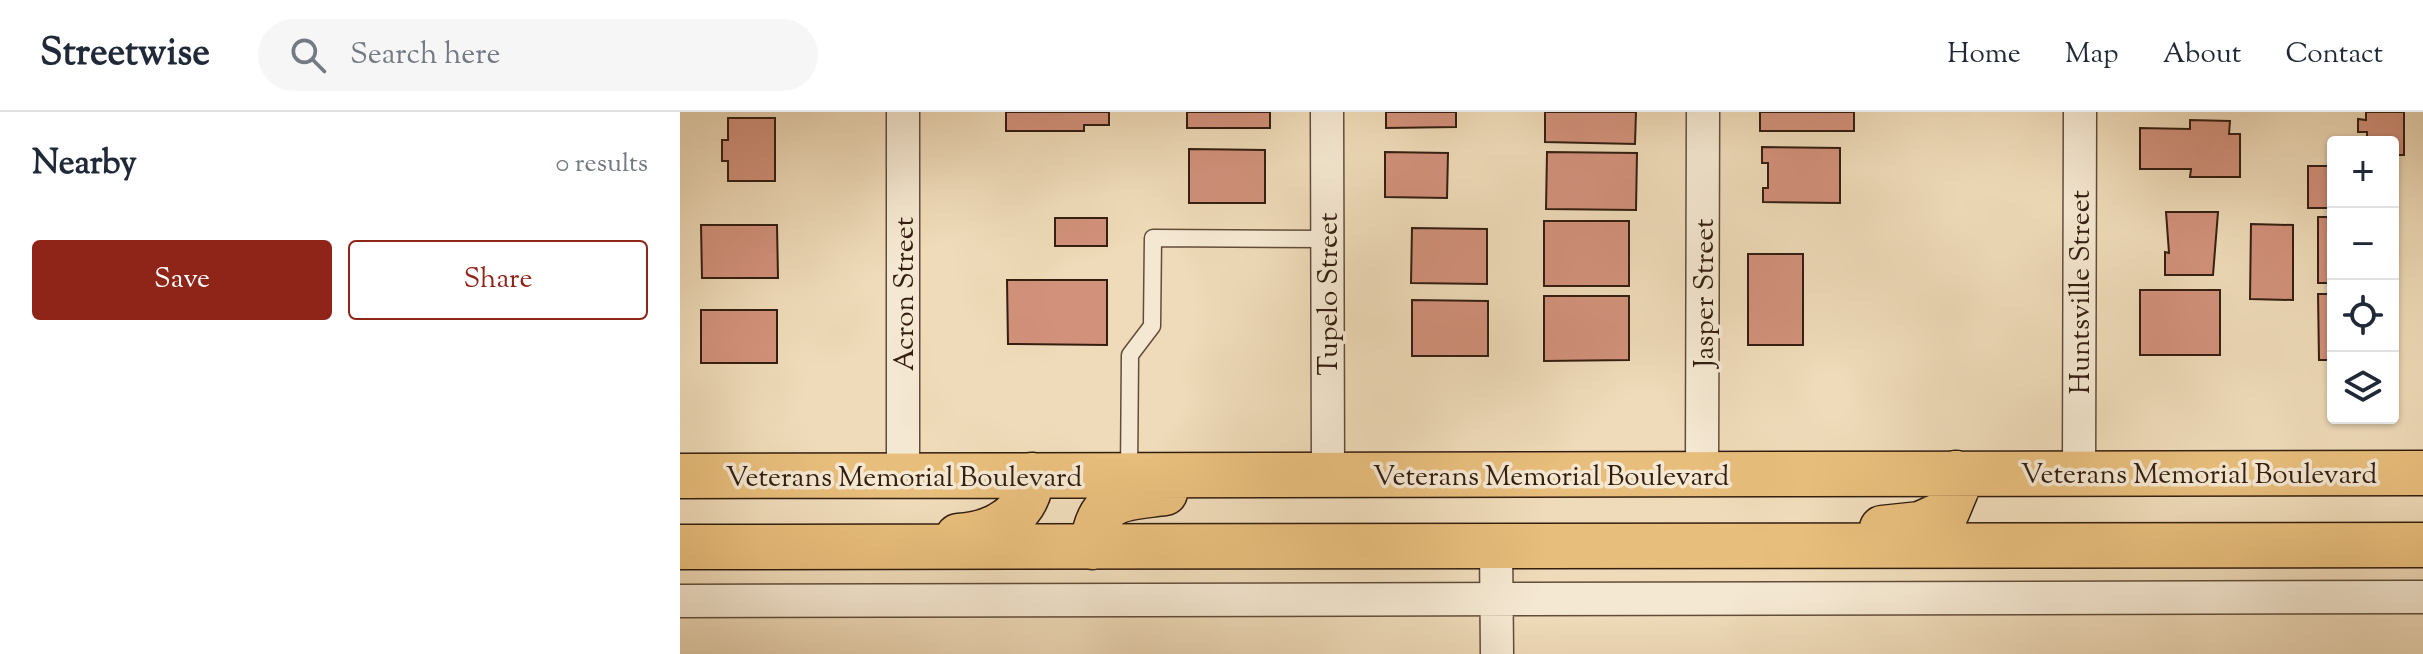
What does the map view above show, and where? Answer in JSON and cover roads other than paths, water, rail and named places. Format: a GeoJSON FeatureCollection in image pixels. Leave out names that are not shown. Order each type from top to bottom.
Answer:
{"type":"FeatureCollection","features":[{"type":"Feature","properties":{"kind":"main road"},"geometry":{"type":"LineString","coordinates":[[1680,546],[1920,524],[1947,512],[1957,488],[1956,473]]}},
{"type":"Feature","properties":{"kind":"main road","name":"Veterans Memorial Boulevard"},"geometry":{"type":"LineString","coordinates":[[680,476],[2423,473]]}},
{"type":"Feature","properties":{"kind":"main road"},"geometry":{"type":"LineString","coordinates":[[800,547],[964,536],[1006,524],[1017,514],[1032,475]]}},
{"type":"Feature","properties":{"kind":"main road"},"geometry":{"type":"LineString","coordinates":[[1092,547],[1095,523],[1105,508],[1121,498],[1270,476]]}},
{"type":"Feature","properties":{"kind":"main road"},"geometry":{"type":"LineString","coordinates":[[680,547],[2423,545]]}},
{"type":"Feature","properties":{"kind":"street","name":"Acron Street"},"geometry":{"type":"LineString","coordinates":[[903,112],[903,475]]}},
{"type":"Feature","properties":{"kind":"street","name":"Tupelo Street"},"geometry":{"type":"LineString","coordinates":[[1327,112],[1328,476]]}},
{"type":"Feature","properties":{"kind":"street","name":"Jasper Street"},"geometry":{"type":"LineString","coordinates":[[1702,473],[1703,112]]}},
{"type":"Feature","properties":{"kind":"street","name":"Huntsville Street"},"geometry":{"type":"LineString","coordinates":[[2079,473],[2080,112]]}},
{"type":"Feature","properties":{"kind":"street"},"geometry":{"type":"LineString","coordinates":[[1496,547],[1497,654]]}},
{"type":"Feature","properties":{"kind":"street"},"geometry":{"type":"LineString","coordinates":[[680,601],[2423,597]]}},
{"type":"Feature","properties":{"kind":"lane"},"geometry":{"type":"LineString","coordinates":[[1129,475],[1130,355],[1152,326],[1153,238],[1327,239]]}}]}
